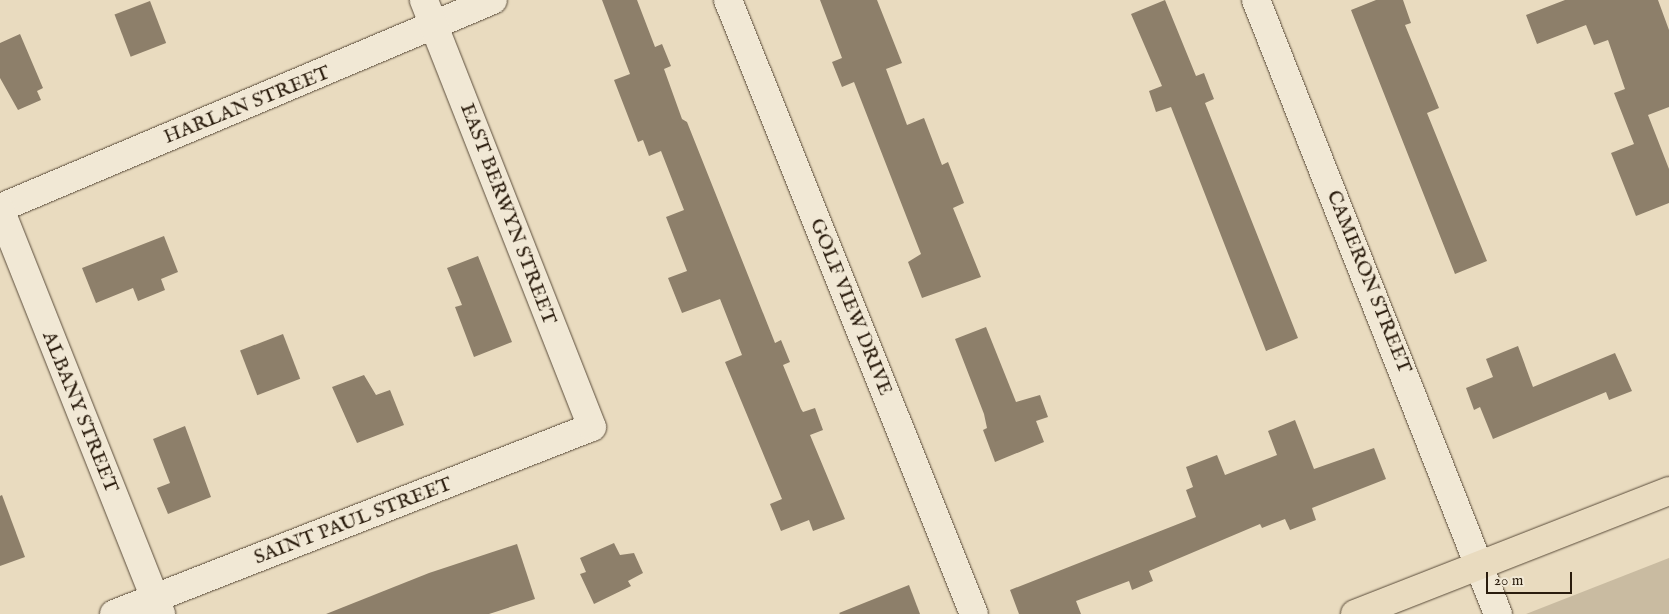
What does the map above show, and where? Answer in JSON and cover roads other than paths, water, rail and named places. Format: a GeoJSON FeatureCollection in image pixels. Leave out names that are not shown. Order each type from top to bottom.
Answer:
{"type":"FeatureCollection","features":[{"type":"Feature","properties":{"kind":"main road"},"geometry":{"type":"LineString","coordinates":[[1356,614],[1669,491]]}},
{"type":"Feature","properties":{"kind":"street","name":"EAST BERWYN STREET"},"geometry":{"type":"LineString","coordinates":[[424,0],[592,427]]}},
{"type":"Feature","properties":{"kind":"street","name":"HARLAN STREET"},"geometry":{"type":"LineString","coordinates":[[0,208],[435,27],[493,0]]}},
{"type":"Feature","properties":{"kind":"street","name":"GOLF VIEW DRIVE"},"geometry":{"type":"LineString","coordinates":[[728,0],[974,614]]}},
{"type":"Feature","properties":{"kind":"street","name":"CAMERON STREET"},"geometry":{"type":"LineString","coordinates":[[1256,0],[1482,565],[1498,614]]}},
{"type":"Feature","properties":{"kind":"street","name":"ALBANY STREET"},"geometry":{"type":"LineString","coordinates":[[0,208],[158,606]]}},
{"type":"Feature","properties":{"kind":"street","name":"SAINT PAUL STREET"},"geometry":{"type":"LineString","coordinates":[[114,614],[158,606],[592,427]]}}]}
